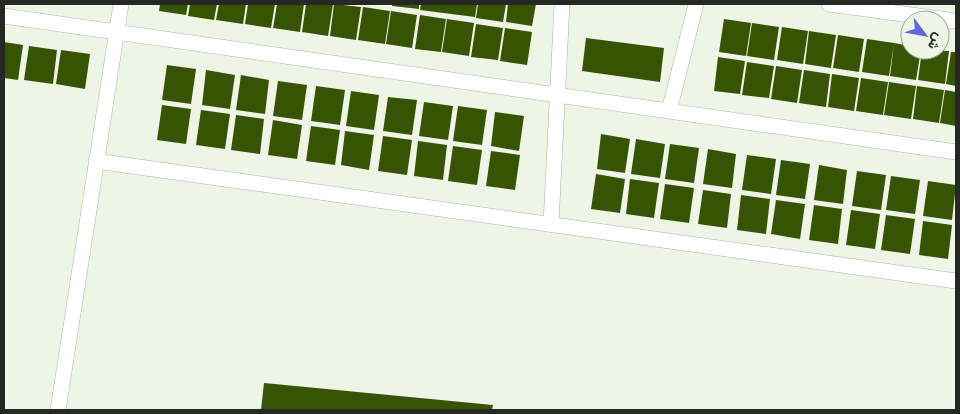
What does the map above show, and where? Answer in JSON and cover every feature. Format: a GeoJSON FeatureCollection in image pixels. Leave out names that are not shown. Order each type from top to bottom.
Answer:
{"type":"FeatureCollection","features":[{"type":"Feature","properties":{"kind":"street"},"geometry":{"type":"LineString","coordinates":[[58,410],[121,4]]}},
{"type":"Feature","properties":{"kind":"street"},"geometry":{"type":"LineString","coordinates":[[551,224],[562,4]]}},
{"type":"Feature","properties":{"kind":"street"},"geometry":{"type":"LineString","coordinates":[[669,111],[696,4]]}},
{"type":"Feature","properties":{"kind":"street"},"geometry":{"type":"LineString","coordinates":[[829,4],[956,21]]}},
{"type":"Feature","properties":{"kind":"street"},"geometry":{"type":"LineString","coordinates":[[4,16],[956,152]]}},
{"type":"Feature","properties":{"kind":"street"},"geometry":{"type":"LineString","coordinates":[[96,161],[956,281]]}},
{"type":"Feature","properties":{"kind":"building"},"geometry":{"type":"Polygon","coordinates":[[[160,4],[188,4],[186,15],[159,11],[160,4]]]}},
{"type":"Feature","properties":{"kind":"building"},"geometry":{"type":"Polygon","coordinates":[[[190,4],[217,4],[214,20],[188,16],[190,4]]]}},
{"type":"Feature","properties":{"kind":"building"},"geometry":{"type":"Polygon","coordinates":[[[219,4],[246,4],[243,24],[216,20],[219,4]]]}},
{"type":"Feature","properties":{"kind":"building"},"geometry":{"type":"Polygon","coordinates":[[[248,4],[275,4],[271,28],[245,24],[248,4]]]}},
{"type":"Feature","properties":{"kind":"building"},"geometry":{"type":"Polygon","coordinates":[[[277,4],[304,4],[300,32],[273,28],[277,4]]]}},
{"type":"Feature","properties":{"kind":"building"},"geometry":{"type":"Polygon","coordinates":[[[306,4],[333,4],[328,36],[302,32],[306,4]]]}},
{"type":"Feature","properties":{"kind":"building"},"geometry":{"type":"Polygon","coordinates":[[[334,4],[361,7],[356,40],[330,36],[334,4]]]}},
{"type":"Feature","properties":{"kind":"building"},"geometry":{"type":"Polygon","coordinates":[[[392,4],[419,4],[419,9],[392,6],[392,4]]]}},
{"type":"Feature","properties":{"kind":"building"},"geometry":{"type":"Polygon","coordinates":[[[421,4],[477,4],[475,17],[420,10],[421,4]]]}},
{"type":"Feature","properties":{"kind":"building"},"geometry":{"type":"Polygon","coordinates":[[[478,4],[506,4],[503,22],[476,18],[478,4]]]}},
{"type":"Feature","properties":{"kind":"building"},"geometry":{"type":"Polygon","coordinates":[[[508,4],[536,4],[532,26],[506,22],[508,4]]]}},
{"type":"Feature","properties":{"kind":"building"},"geometry":{"type":"Polygon","coordinates":[[[363,7],[390,11],[385,44],[358,40],[363,7]]]}},
{"type":"Feature","properties":{"kind":"building"},"geometry":{"type":"Polygon","coordinates":[[[391,11],[417,15],[412,48],[386,44],[391,11]]]}},
{"type":"Feature","properties":{"kind":"building"},"geometry":{"type":"Polygon","coordinates":[[[420,15],[446,19],[441,52],[415,49],[420,15]]]}},
{"type":"Feature","properties":{"kind":"building"},"geometry":{"type":"Polygon","coordinates":[[[447,19],[474,23],[469,56],[442,52],[447,19]]]}},
{"type":"Feature","properties":{"kind":"building"},"geometry":{"type":"Polygon","coordinates":[[[724,19],[751,23],[746,56],[719,52],[724,19]]]}},
{"type":"Feature","properties":{"kind":"building"},"geometry":{"type":"Polygon","coordinates":[[[752,23],[779,27],[774,60],[747,56],[752,23]]]}},
{"type":"Feature","properties":{"kind":"building"},"geometry":{"type":"Polygon","coordinates":[[[476,24],[503,28],[498,60],[471,57],[476,24]]]}},
{"type":"Feature","properties":{"kind":"building"},"geometry":{"type":"Polygon","coordinates":[[[782,27],[808,31],[803,64],[777,60],[782,27]]]}},
{"type":"Feature","properties":{"kind":"building"},"geometry":{"type":"Polygon","coordinates":[[[505,28],[532,32],[527,65],[500,61],[505,28]]]}},
{"type":"Feature","properties":{"kind":"building"},"geometry":{"type":"Polygon","coordinates":[[[809,31],[836,35],[831,68],[805,64],[809,31]]]}},
{"type":"Feature","properties":{"kind":"building"},"geometry":{"type":"Polygon","coordinates":[[[838,35],[864,39],[859,72],[833,68],[838,35]]]}},
{"type":"Feature","properties":{"kind":"building"},"geometry":{"type":"Polygon","coordinates":[[[586,38],[664,48],[660,82],[582,71],[586,38]]]}},
{"type":"Feature","properties":{"kind":"building"},"geometry":{"type":"Polygon","coordinates":[[[867,39],[894,43],[889,76],[862,72],[867,39]]]}},
{"type":"Feature","properties":{"kind":"building"},"geometry":{"type":"Polygon","coordinates":[[[4,42],[23,45],[18,80],[4,78],[4,42]]]}},
{"type":"Feature","properties":{"kind":"building"},"geometry":{"type":"Polygon","coordinates":[[[894,43],[900,44],[900,60],[919,60],[916,80],[890,76],[894,43]]]}},
{"type":"Feature","properties":{"kind":"building"},"geometry":{"type":"Polygon","coordinates":[[[29,46],[57,50],[53,84],[24,80],[29,46]]]}},
{"type":"Feature","properties":{"kind":"building"},"geometry":{"type":"Polygon","coordinates":[[[61,50],[90,54],[85,89],[56,84],[61,50]]]}},
{"type":"Feature","properties":{"kind":"building"},"geometry":{"type":"Polygon","coordinates":[[[951,52],[956,52],[956,86],[946,84],[951,52]]]}},
{"type":"Feature","properties":{"kind":"building"},"geometry":{"type":"Polygon","coordinates":[[[718,57],[745,61],[740,94],[714,91],[718,57]]]}},
{"type":"Feature","properties":{"kind":"building"},"geometry":{"type":"Polygon","coordinates":[[[921,60],[948,60],[945,84],[918,80],[921,60]]]}},
{"type":"Feature","properties":{"kind":"building"},"geometry":{"type":"Polygon","coordinates":[[[747,62],[774,66],[769,98],[742,95],[747,62]]]}},
{"type":"Feature","properties":{"kind":"building"},"geometry":{"type":"Polygon","coordinates":[[[167,65],[196,69],[191,104],[162,100],[167,65]]]}},
{"type":"Feature","properties":{"kind":"building"},"geometry":{"type":"Polygon","coordinates":[[[776,66],[802,70],[797,103],[771,99],[776,66]]]}},
{"type":"Feature","properties":{"kind":"building"},"geometry":{"type":"Polygon","coordinates":[[[206,70],[235,75],[230,109],[202,105],[206,70]]]}},
{"type":"Feature","properties":{"kind":"building"},"geometry":{"type":"Polygon","coordinates":[[[804,70],[830,74],[826,107],[799,103],[804,70]]]}},
{"type":"Feature","properties":{"kind":"building"},"geometry":{"type":"Polygon","coordinates":[[[832,74],[859,78],[854,111],[828,107],[832,74]]]}},
{"type":"Feature","properties":{"kind":"building"},"geometry":{"type":"Polygon","coordinates":[[[241,75],[269,80],[265,114],[236,110],[241,75]]]}},
{"type":"Feature","properties":{"kind":"building"},"geometry":{"type":"Polygon","coordinates":[[[861,78],[888,82],[883,115],[856,111],[861,78]]]}},
{"type":"Feature","properties":{"kind":"building"},"geometry":{"type":"Polygon","coordinates":[[[278,81],[307,85],[302,120],[273,116],[278,81]]]}},
{"type":"Feature","properties":{"kind":"building"},"geometry":{"type":"Polygon","coordinates":[[[889,82],[916,86],[911,119],[884,115],[889,82]]]}},
{"type":"Feature","properties":{"kind":"building"},"geometry":{"type":"Polygon","coordinates":[[[316,86],[345,90],[340,125],[311,121],[316,86]]]}},
{"type":"Feature","properties":{"kind":"building"},"geometry":{"type":"Polygon","coordinates":[[[917,86],[944,90],[939,123],[913,119],[917,86]]]}},
{"type":"Feature","properties":{"kind":"building"},"geometry":{"type":"Polygon","coordinates":[[[945,90],[956,92],[956,126],[940,123],[945,90]]]}},
{"type":"Feature","properties":{"kind":"building"},"geometry":{"type":"Polygon","coordinates":[[[351,91],[379,95],[374,130],[346,126],[351,91]]]}},
{"type":"Feature","properties":{"kind":"building"},"geometry":{"type":"Polygon","coordinates":[[[388,97],[417,100],[412,135],[383,131],[388,97]]]}},
{"type":"Feature","properties":{"kind":"building"},"geometry":{"type":"Polygon","coordinates":[[[424,102],[453,106],[448,140],[419,136],[424,102]]]}},
{"type":"Feature","properties":{"kind":"building"},"geometry":{"type":"Polygon","coordinates":[[[162,105],[191,109],[186,144],[157,140],[162,105]]]}},
{"type":"Feature","properties":{"kind":"building"},"geometry":{"type":"Polygon","coordinates":[[[458,106],[487,110],[482,145],[453,141],[458,106]]]}},
{"type":"Feature","properties":{"kind":"building"},"geometry":{"type":"Polygon","coordinates":[[[201,110],[230,114],[225,149],[196,145],[201,110]]]}},
{"type":"Feature","properties":{"kind":"building"},"geometry":{"type":"Polygon","coordinates":[[[495,112],[524,116],[519,151],[491,146],[495,112]]]}},
{"type":"Feature","properties":{"kind":"building"},"geometry":{"type":"Polygon","coordinates":[[[236,115],[264,119],[260,154],[231,150],[236,115]]]}},
{"type":"Feature","properties":{"kind":"building"},"geometry":{"type":"Polygon","coordinates":[[[273,120],[302,125],[297,159],[268,155],[273,120]]]}},
{"type":"Feature","properties":{"kind":"building"},"geometry":{"type":"Polygon","coordinates":[[[311,126],[340,130],[335,165],[306,161],[311,126]]]}},
{"type":"Feature","properties":{"kind":"building"},"geometry":{"type":"Polygon","coordinates":[[[345,131],[374,135],[369,170],[341,165],[345,131]]]}},
{"type":"Feature","properties":{"kind":"building"},"geometry":{"type":"Polygon","coordinates":[[[601,134],[630,139],[625,173],[597,169],[601,134]]]}},
{"type":"Feature","properties":{"kind":"building"},"geometry":{"type":"Polygon","coordinates":[[[383,136],[412,140],[407,175],[378,171],[383,136]]]}},
{"type":"Feature","properties":{"kind":"building"},"geometry":{"type":"Polygon","coordinates":[[[636,139],[665,144],[660,178],[631,174],[636,139]]]}},
{"type":"Feature","properties":{"kind":"building"},"geometry":{"type":"Polygon","coordinates":[[[418,141],[447,145],[443,180],[414,176],[418,141]]]}},
{"type":"Feature","properties":{"kind":"building"},"geometry":{"type":"Polygon","coordinates":[[[670,144],[699,148],[694,183],[665,179],[670,144]]]}},
{"type":"Feature","properties":{"kind":"building"},"geometry":{"type":"Polygon","coordinates":[[[453,146],[482,150],[477,185],[448,181],[453,146]]]}},
{"type":"Feature","properties":{"kind":"building"},"geometry":{"type":"Polygon","coordinates":[[[708,149],[736,154],[732,188],[703,184],[708,149]]]}},
{"type":"Feature","properties":{"kind":"building"},"geometry":{"type":"Polygon","coordinates":[[[491,151],[520,155],[515,190],[486,186],[491,151]]]}},
{"type":"Feature","properties":{"kind":"building"},"geometry":{"type":"Polygon","coordinates":[[[747,155],[776,159],[771,194],[742,190],[747,155]]]}},
{"type":"Feature","properties":{"kind":"building"},"geometry":{"type":"Polygon","coordinates":[[[781,160],[810,164],[805,199],[776,195],[781,160]]]}},
{"type":"Feature","properties":{"kind":"building"},"geometry":{"type":"Polygon","coordinates":[[[819,165],[847,170],[843,204],[814,200],[819,165]]]}},
{"type":"Feature","properties":{"kind":"building"},"geometry":{"type":"Polygon","coordinates":[[[857,171],[886,175],[881,210],[852,206],[857,171]]]}},
{"type":"Feature","properties":{"kind":"building"},"geometry":{"type":"Polygon","coordinates":[[[596,174],[625,179],[620,213],[591,209],[596,174]]]}},
{"type":"Feature","properties":{"kind":"building"},"geometry":{"type":"Polygon","coordinates":[[[891,176],[920,180],[915,214],[886,210],[891,176]]]}},
{"type":"Feature","properties":{"kind":"building"},"geometry":{"type":"Polygon","coordinates":[[[630,179],[659,183],[654,218],[626,214],[630,179]]]}},
{"type":"Feature","properties":{"kind":"building"},"geometry":{"type":"Polygon","coordinates":[[[928,181],[956,185],[952,220],[923,216],[928,181]]]}},
{"type":"Feature","properties":{"kind":"building"},"geometry":{"type":"Polygon","coordinates":[[[665,184],[694,188],[689,223],[660,219],[665,184]]]}},
{"type":"Feature","properties":{"kind":"building"},"geometry":{"type":"Polygon","coordinates":[[[703,190],[731,194],[727,228],[698,224],[703,190]]]}},
{"type":"Feature","properties":{"kind":"building"},"geometry":{"type":"Polygon","coordinates":[[[741,195],[770,199],[766,234],[737,230],[741,195]]]}},
{"type":"Feature","properties":{"kind":"building"},"geometry":{"type":"Polygon","coordinates":[[[776,200],[805,204],[800,239],[771,234],[776,200]]]}},
{"type":"Feature","properties":{"kind":"building"},"geometry":{"type":"Polygon","coordinates":[[[814,205],[842,209],[838,244],[809,240],[814,205]]]}},
{"type":"Feature","properties":{"kind":"building"},"geometry":{"type":"Polygon","coordinates":[[[851,210],[880,214],[875,249],[846,245],[851,210]]]}},
{"type":"Feature","properties":{"kind":"building"},"geometry":{"type":"Polygon","coordinates":[[[886,215],[915,219],[910,254],[881,250],[886,215]]]}},
{"type":"Feature","properties":{"kind":"building"},"geometry":{"type":"Polygon","coordinates":[[[923,221],[952,225],[948,259],[919,255],[923,221]]]}},
{"type":"Feature","properties":{"kind":"building"},"geometry":{"type":"Polygon","coordinates":[[[264,383],[493,405],[492,410],[261,410],[264,383]]]}}]}
